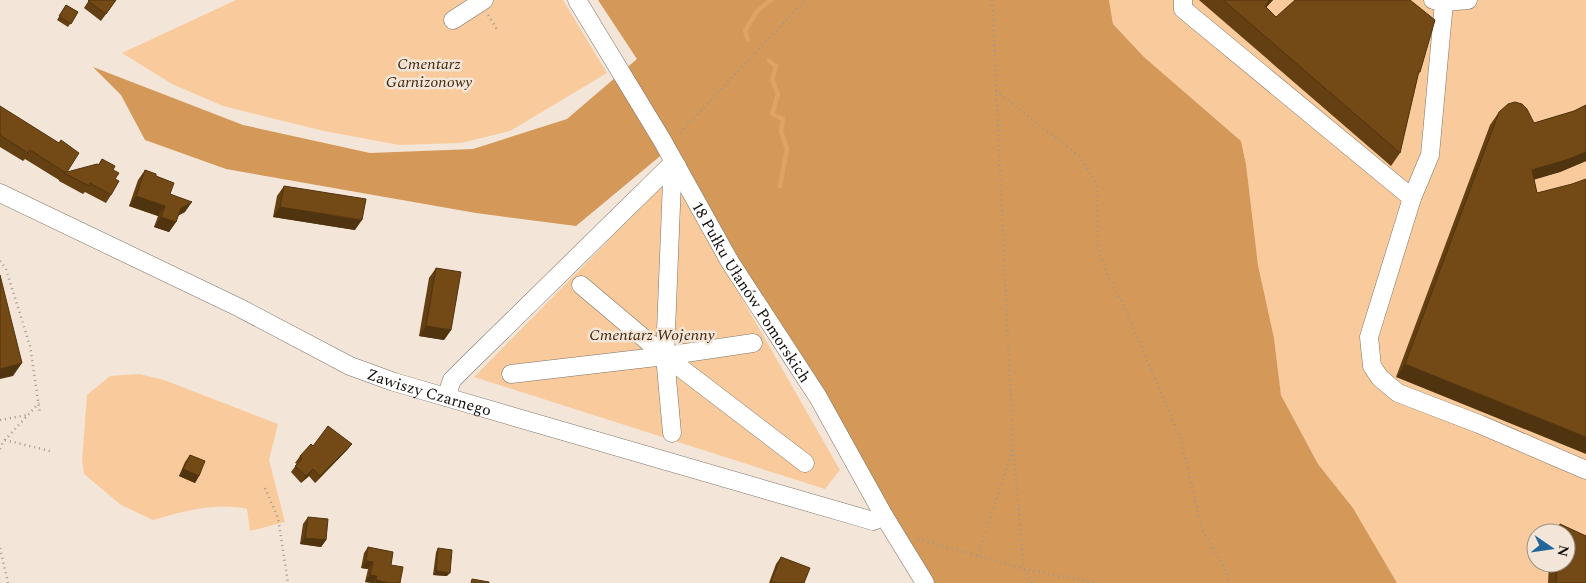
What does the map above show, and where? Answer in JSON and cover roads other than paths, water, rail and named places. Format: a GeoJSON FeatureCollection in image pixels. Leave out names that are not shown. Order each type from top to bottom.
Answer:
{"type":"FeatureCollection","features":[{"type":"Feature","properties":{"kind":"street"},"geometry":{"type":"LineString","coordinates":[[452,20],[484,0]]}},
{"type":"Feature","properties":{"kind":"street","name":"18 Pułku Ułanów Pomorskich"},"geometry":{"type":"LineString","coordinates":[[577,0],[619,67],[730,262],[818,396],[884,516],[925,583]]}},
{"type":"Feature","properties":{"kind":"street"},"geometry":{"type":"LineString","coordinates":[[1183,0],[1183,9],[1412,198]]}},
{"type":"Feature","properties":{"kind":"street"},"geometry":{"type":"LineString","coordinates":[[1468,0],[1438,1],[1430,155],[1412,198],[1369,338],[1369,354],[1372,366],[1380,378],[1398,392],[1586,470]]}},
{"type":"Feature","properties":{"kind":"street"},"geometry":{"type":"LineString","coordinates":[[672,433],[665,356],[672,181],[675,164]]}},
{"type":"Feature","properties":{"kind":"street"},"geometry":{"type":"LineString","coordinates":[[446,396],[452,380],[466,365],[675,164]]}},
{"type":"Feature","properties":{"kind":"street","name":"Zawiszy Czarnego"},"geometry":{"type":"LineString","coordinates":[[0,193],[232,304],[350,366],[394,382],[873,521],[884,516]]}},
{"type":"Feature","properties":{"kind":"street"},"geometry":{"type":"LineString","coordinates":[[580,285],[665,356],[804,463]]}},
{"type":"Feature","properties":{"kind":"street"},"geometry":{"type":"LineString","coordinates":[[511,374],[665,356],[753,342]]}},
{"type":"Feature","properties":{"kind":"waterway"},"geometry":{"type":"LineString","coordinates":[[748,40],[745,31],[757,11],[771,0]]}},
{"type":"Feature","properties":{"kind":"waterway"},"geometry":{"type":"LineString","coordinates":[[769,61],[776,66],[772,80],[778,94],[772,114],[783,119],[781,131],[787,149],[780,186]]}},
{"type":"Feature","properties":{"kind":"park label","name":"Cmentarz Garnizonowy"},"geometry":{"type":"Point","coordinates":[429,72]}},
{"type":"Feature","properties":{"kind":"park label","name":"Cmentarz Wojenny"},"geometry":{"type":"Point","coordinates":[652,334]}}]}
